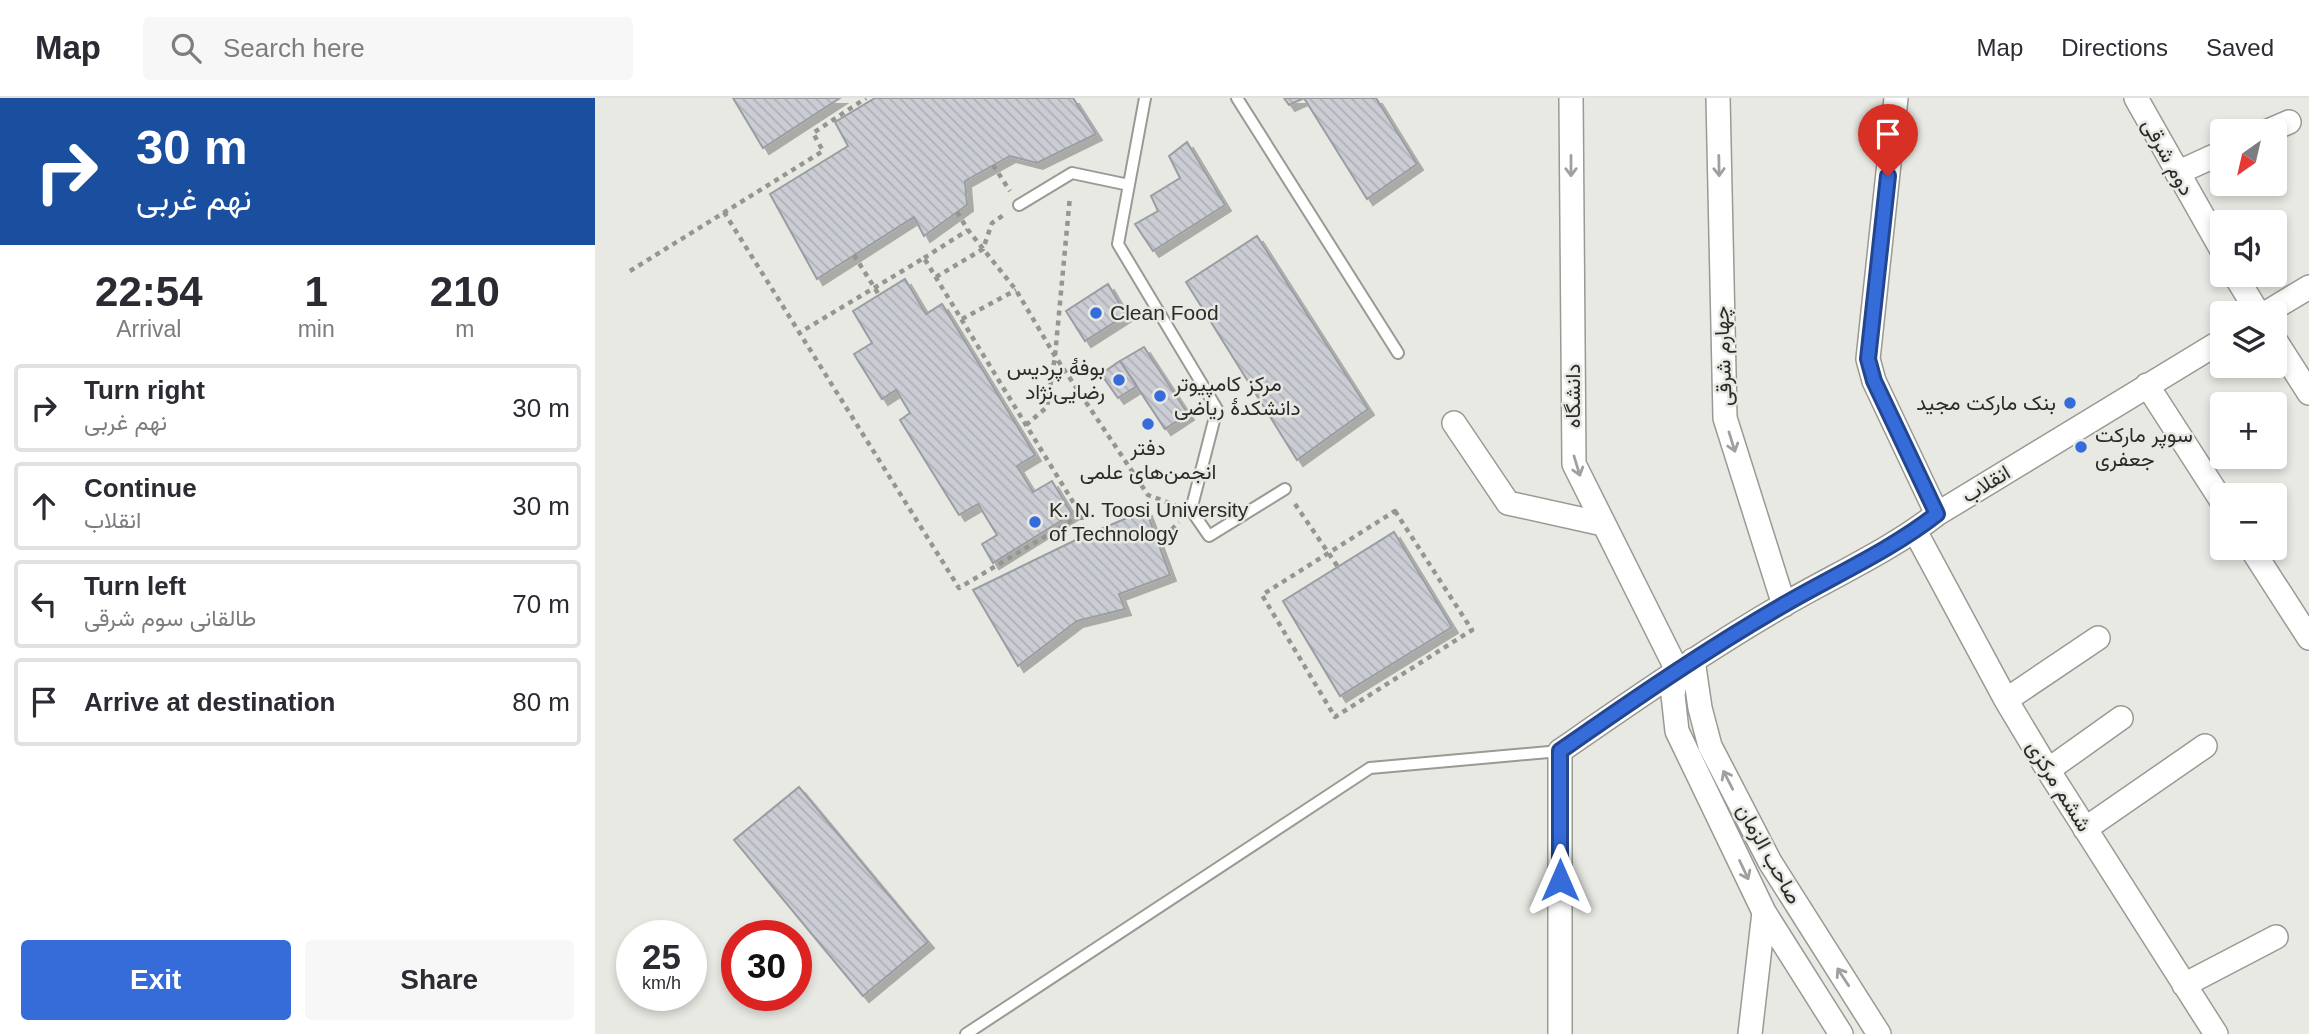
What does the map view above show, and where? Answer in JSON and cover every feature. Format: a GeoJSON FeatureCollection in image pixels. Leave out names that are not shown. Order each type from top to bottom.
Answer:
{"type":"FeatureCollection","features":[{"type":"Feature","properties":{"kind":"street","name":"دانشگاه"},"geometry":{"type":"LineString","coordinates":[[1571,98],[1574,464],[1603,524],[1685,665]]}},
{"type":"Feature","properties":{"kind":"street","name":"چهارم شرقی"},"geometry":{"type":"LineString","coordinates":[[1718,98],[1725,418],[1784,605]]}},
{"type":"Feature","properties":{"kind":"street"},"geometry":{"type":"LineString","coordinates":[[1896,98],[1868,359],[1874,381],[1937,514]]}},
{"type":"Feature","properties":{"kind":"street","name":"دوم شرقی"},"geometry":{"type":"LineString","coordinates":[[2136,98],[2210,230]]}},
{"type":"Feature","properties":{"kind":"street"},"geometry":{"type":"LineString","coordinates":[[2177,173],[2210,158]]}},
{"type":"Feature","properties":{"kind":"street"},"geometry":{"type":"LineString","coordinates":[[2286,301],[2309,287]]}},
{"type":"Feature","properties":{"kind":"street","name":"انقلاب"},"geometry":{"type":"LineString","coordinates":[[1560,751],[1685,665],[1915,531],[1937,514],[2210,348]]}},
{"type":"Feature","properties":{"kind":"street"},"geometry":{"type":"LineString","coordinates":[[2287,359],[2309,393]]}},
{"type":"Feature","properties":{"kind":"street"},"geometry":{"type":"LineString","coordinates":[[2147,385],[2210,483]]}},
{"type":"Feature","properties":{"kind":"street"},"geometry":{"type":"LineString","coordinates":[[1454,423],[1509,503],[1603,524]]}},
{"type":"Feature","properties":{"kind":"street","name":"ششم مرکزی"},"geometry":{"type":"LineString","coordinates":[[1915,531],[2006,700],[2085,830],[2216,1034]]}},
{"type":"Feature","properties":{"kind":"street"},"geometry":{"type":"LineString","coordinates":[[2259,560],[2309,638]]}},
{"type":"Feature","properties":{"kind":"street"},"geometry":{"type":"LineString","coordinates":[[2006,700],[2098,638]]}},
{"type":"Feature","properties":{"kind":"street","name":"صاحب الزمان"},"geometry":{"type":"LineString","coordinates":[[1685,665],[1673,695],[1677,731],[1764,912],[1841,1034]]}},
{"type":"Feature","properties":{"kind":"street","name":"صاحب الزمان"},"geometry":{"type":"LineString","coordinates":[[1685,665],[1710,746],[1769,862],[1879,1034]]}},
{"type":"Feature","properties":{"kind":"street"},"geometry":{"type":"LineString","coordinates":[[2048,770],[2121,718]]}},
{"type":"Feature","properties":{"kind":"street"},"geometry":{"type":"LineString","coordinates":[[2085,830],[2206,746]]}},
{"type":"Feature","properties":{"kind":"street"},"geometry":{"type":"LineString","coordinates":[[1560,751],[1560,1034]]}},
{"type":"Feature","properties":{"kind":"street"},"geometry":{"type":"LineString","coordinates":[[1750,1034],[1764,912]]}},
{"type":"Feature","properties":{"kind":"street"},"geometry":{"type":"LineString","coordinates":[[2184,985],[2276,937]]}},
{"type":"Feature","properties":{"kind":"lane"},"geometry":{"type":"LineString","coordinates":[[1145,98],[1118,244],[1217,410],[1191,510],[1209,536],[1285,489]]}},
{"type":"Feature","properties":{"kind":"lane"},"geometry":{"type":"LineString","coordinates":[[1237,98],[1398,354]]}},
{"type":"Feature","properties":{"kind":"lane"},"geometry":{"type":"LineString","coordinates":[[1019,205],[1072,173],[1129,185]]}},
{"type":"Feature","properties":{"kind":"lane"},"geometry":{"type":"LineString","coordinates":[[965,1034],[1370,768],[1560,751]]}},
{"type":"Feature","properties":{"kind":"path"},"geometry":{"type":"LineString","coordinates":[[630,271],[823,151],[813,133],[866,98]]}},
{"type":"Feature","properties":{"kind":"path"},"geometry":{"type":"LineString","coordinates":[[993,165],[1019,205]]}},
{"type":"Feature","properties":{"kind":"path"},"geometry":{"type":"LineString","coordinates":[[1026,425],[1047,407],[1055,356],[1072,173]]}},
{"type":"Feature","properties":{"kind":"path"},"geometry":{"type":"LineString","coordinates":[[725,212],[959,588],[1081,515]]}},
{"type":"Feature","properties":{"kind":"path"},"geometry":{"type":"LineString","coordinates":[[957,212],[1016,290],[1055,356],[1149,495],[1191,510],[1159,544]]}},
{"type":"Feature","properties":{"kind":"path"},"geometry":{"type":"LineString","coordinates":[[936,277],[983,248],[992,223]]}},
{"type":"Feature","properties":{"kind":"path"},"geometry":{"type":"LineString","coordinates":[[799,333],[968,230]]}},
{"type":"Feature","properties":{"kind":"path"},"geometry":{"type":"LineString","coordinates":[[854,255],[879,295]]}},
{"type":"Feature","properties":{"kind":"path"},"geometry":{"type":"LineString","coordinates":[[924,258],[1081,515],[1084,536]]}},
{"type":"Feature","properties":{"kind":"path"},"geometry":{"type":"LineString","coordinates":[[962,319],[1016,290]]}},
{"type":"Feature","properties":{"kind":"path"},"geometry":{"type":"LineString","coordinates":[[1285,489],[1338,567]]}},
{"type":"Feature","properties":{"kind":"path"},"geometry":{"type":"LineString","coordinates":[[1395,511],[1472,630],[1335,717],[1262,595],[1329,552],[1395,511]]}},
{"type":"Feature","properties":{"kind":"building"},"geometry":{"type":"Polygon","coordinates":[[[733,98],[840,98],[763,148],[733,98]]]}},
{"type":"Feature","properties":{"kind":"building"},"geometry":{"type":"Polygon","coordinates":[[[875,98],[1073,98],[1096,134],[1037,163],[1010,156],[965,181],[967,205],[924,236],[914,217],[817,279],[770,194],[848,146],[835,122],[875,98]]]}},
{"type":"Feature","properties":{"kind":"building"},"geometry":{"type":"Polygon","coordinates":[[[1284,98],[1304,98],[1289,105],[1284,98]]]}},
{"type":"Feature","properties":{"kind":"building"},"geometry":{"type":"Polygon","coordinates":[[[1304,98],[1376,98],[1417,164],[1367,199],[1304,98]]]}},
{"type":"Feature","properties":{"kind":"building"},"geometry":{"type":"Polygon","coordinates":[[[1187,142],[1225,205],[1153,251],[1135,224],[1158,211],[1151,196],[1180,178],[1169,156],[1187,142]]]}},
{"type":"Feature","properties":{"kind":"building"},"geometry":{"type":"Polygon","coordinates":[[[1257,236],[1368,409],[1297,460],[1186,282],[1257,236]]]}},
{"type":"Feature","properties":{"kind":"building"},"geometry":{"type":"Polygon","coordinates":[[[905,279],[926,314],[942,304],[1035,455],[1017,466],[1033,492],[1052,481],[1072,514],[993,563],[982,544],[997,535],[978,504],[959,515],[900,420],[910,413],[896,390],[882,399],[854,354],[872,343],[853,311],[905,279]]]}},
{"type":"Feature","properties":{"kind":"building","name":"Clean Food"},"geometry":{"type":"Polygon","coordinates":[[[1108,284],[1126,315],[1085,341],[1066,311],[1108,284]]]}},
{"type":"Feature","properties":{"kind":"building","name":"مرکز کامپیوتر دانشکدهٔ ریاضی"},"geometry":{"type":"Polygon","coordinates":[[[1144,347],[1188,414],[1165,429],[1120,361],[1144,347]]]}},
{"type":"Feature","properties":{"kind":"building","name":"بوفهٔ پردیس رضایی‌نژاد"},"geometry":{"type":"Polygon","coordinates":[[[1120,361],[1137,386],[1118,398],[1101,374],[1120,361]]]}},
{"type":"Feature","properties":{"kind":"building"},"geometry":{"type":"Polygon","coordinates":[[[1146,510],[1170,575],[1119,594],[1125,609],[1077,621],[1018,666],[973,590],[1084,536],[1146,510]]]}},
{"type":"Feature","properties":{"kind":"building"},"geometry":{"type":"Polygon","coordinates":[[[1394,532],[1452,627],[1340,696],[1283,601],[1394,532]]]}},
{"type":"Feature","properties":{"kind":"building"},"geometry":{"type":"Polygon","coordinates":[[[799,787],[928,942],[863,996],[812,934],[812,920],[800,920],[734,840],[799,787]]]}},
{"type":"Feature","properties":{"kind":"place","name":"Clean Food"},"geometry":{"type":"Point","coordinates":[1096,313]}},
{"type":"Feature","properties":{"kind":"place","name":"بوفهٔ پردیس رضایی‌نژاد"},"geometry":{"type":"Point","coordinates":[1119,380]}},
{"type":"Feature","properties":{"kind":"place","name":"مرکز کامپیوتر دانشکدهٔ ریاضی"},"geometry":{"type":"Point","coordinates":[1160,396]}},
{"type":"Feature","properties":{"kind":"place","name":"بنک‌ مارکت مجید"},"geometry":{"type":"Point","coordinates":[2070,403]}},
{"type":"Feature","properties":{"kind":"place","name":"دفتر انجمن‌های علمی"},"geometry":{"type":"Point","coordinates":[1148,424]}},
{"type":"Feature","properties":{"kind":"place","name":"سوپر مارکت جعفری"},"geometry":{"type":"Point","coordinates":[2081,447]}},
{"type":"Feature","properties":{"kind":"place","name":"K. N. Toosi University of Technology"},"geometry":{"type":"Point","coordinates":[1035,522]}},
{"type":"Feature","properties":{"kind":"route"},"geometry":{"type":"LineString","coordinates":[[1560,880],[1560,751],[1677,670],[1784,605],[1915,531],[1937,514],[1874,381],[1868,359],[1888,176]]}}]}
